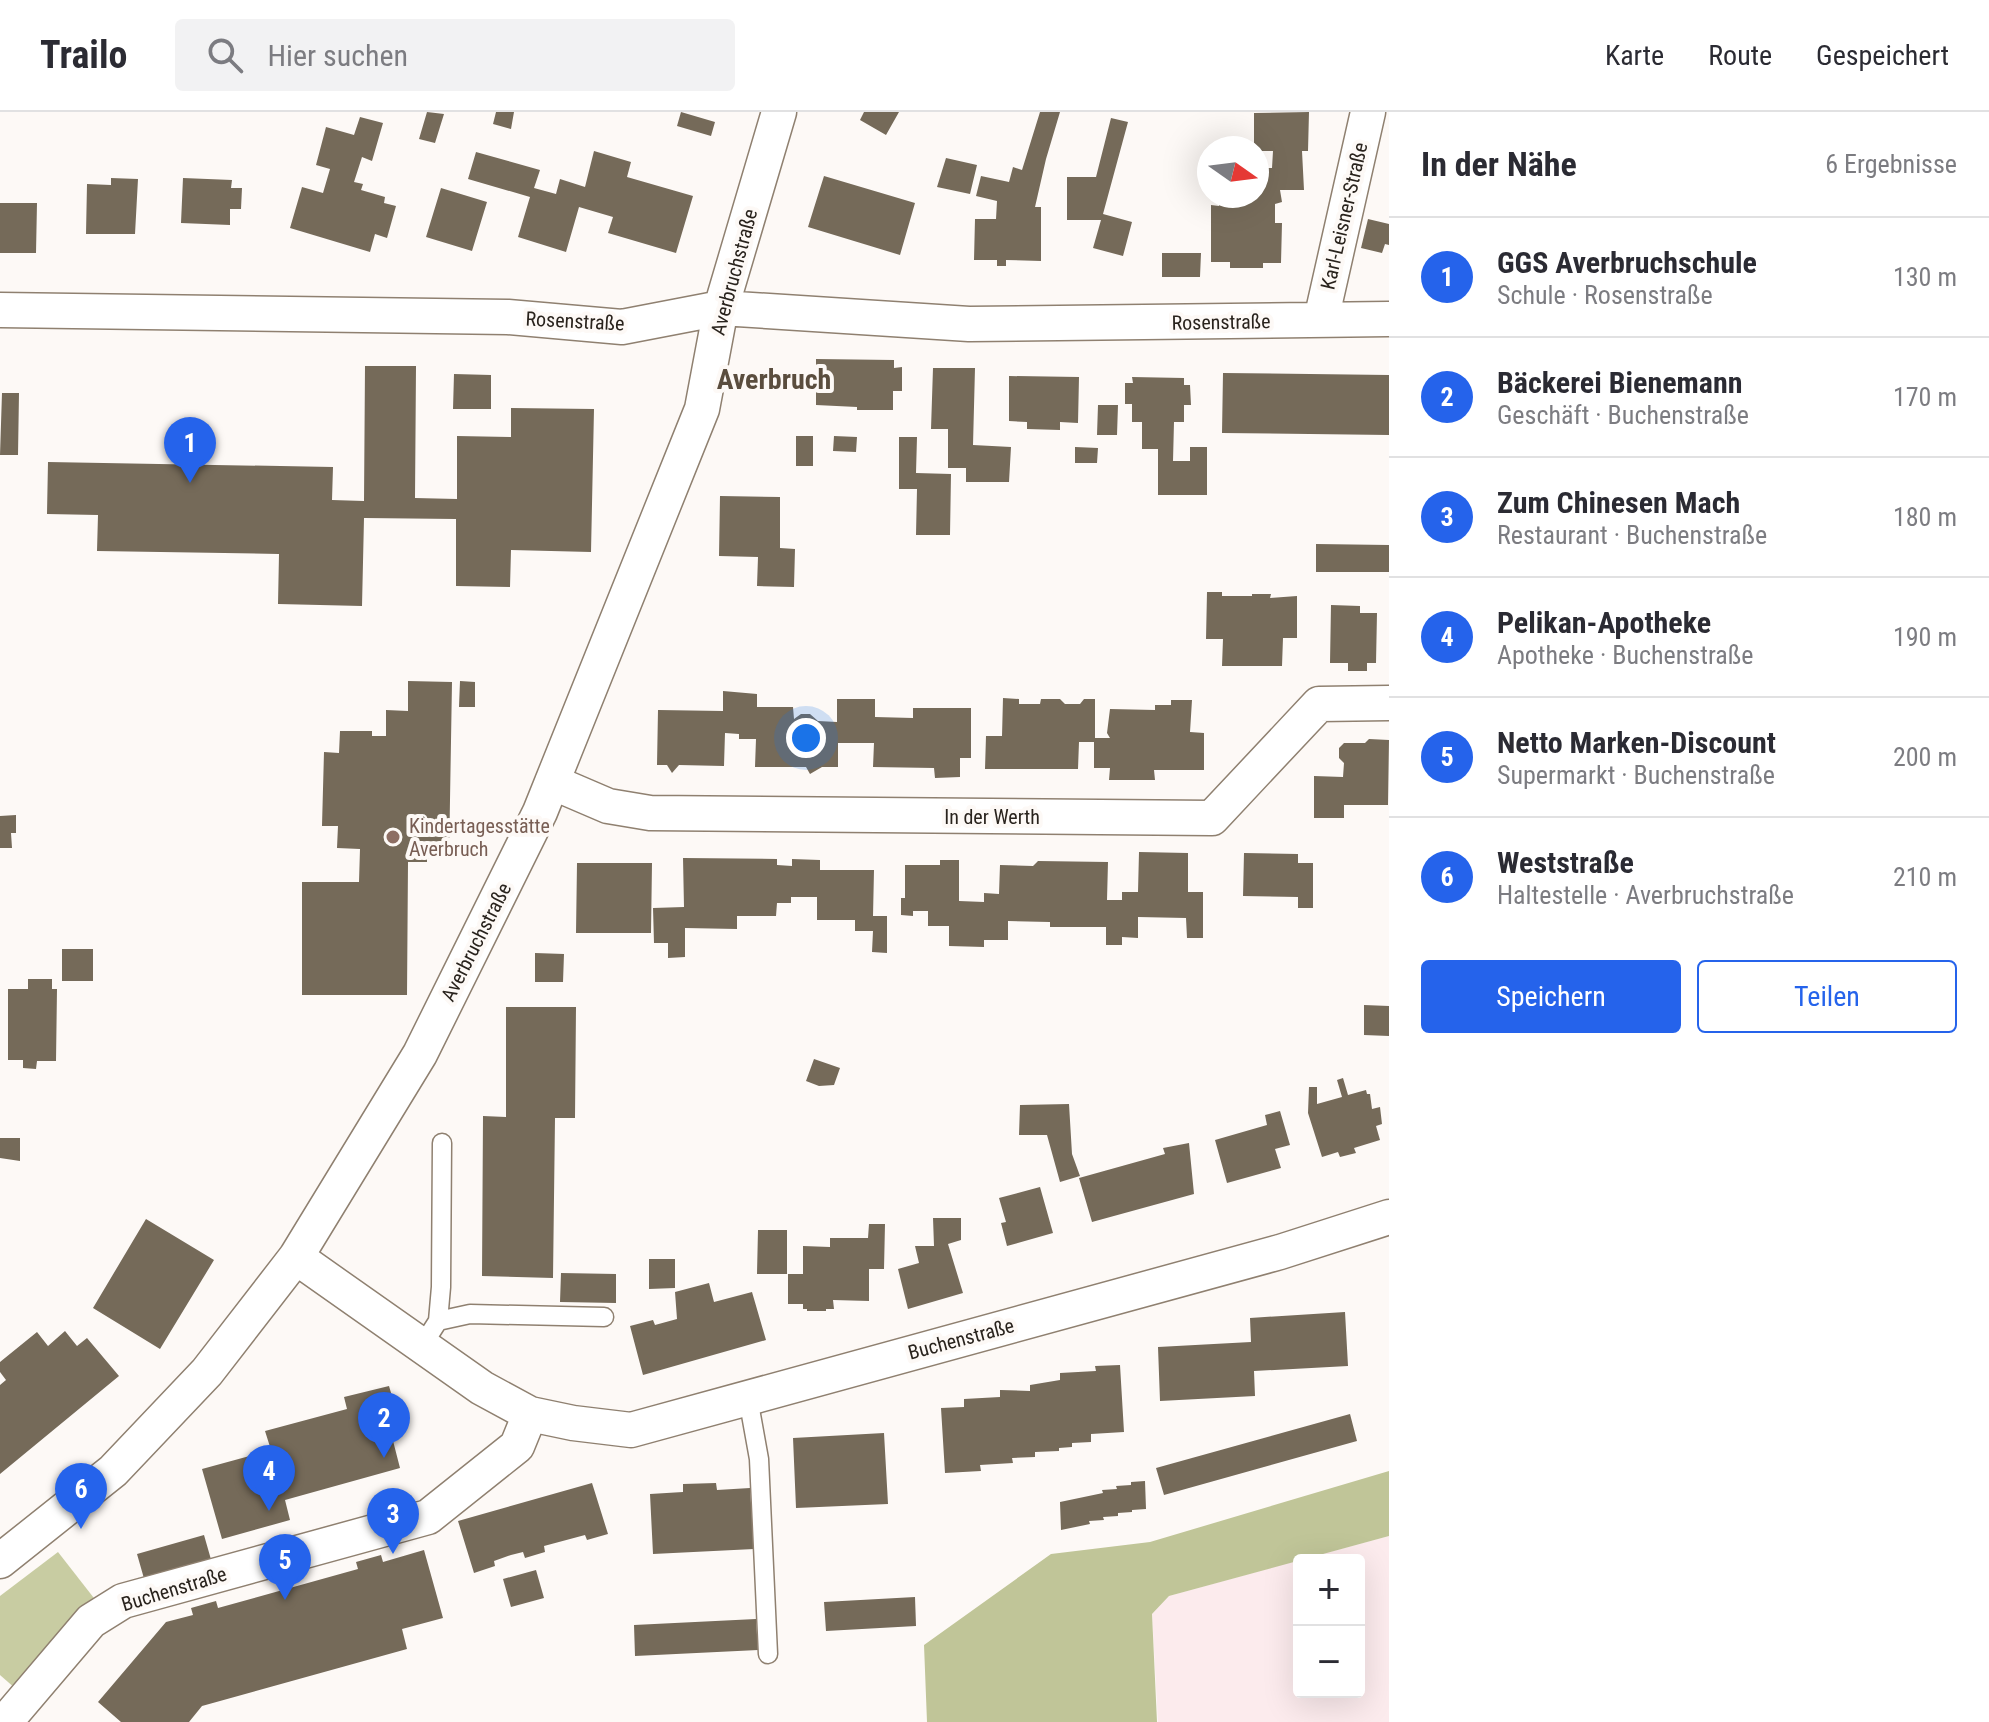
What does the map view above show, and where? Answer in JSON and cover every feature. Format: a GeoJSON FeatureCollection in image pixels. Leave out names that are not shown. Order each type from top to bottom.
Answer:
{"type":"FeatureCollection","features":[{"type":"Feature","properties":{"kind":"street","name":"Averbruchstraße"},"geometry":{"type":"LineString","coordinates":[[0,1561],[113,1471],[207,1372],[296,1257],[420,1054],[503,890],[552,782],[702,409],[721,308],[779,112]]}},
{"type":"Feature","properties":{"kind":"street","name":"Karl-Leisner-Straße"},"geometry":{"type":"LineString","coordinates":[[1321,320],[1368,112]]}},
{"type":"Feature","properties":{"kind":"street","name":"Rosenstraße"},"geometry":{"type":"LineString","coordinates":[[0,310],[508,317],[622,327],[721,308],[969,324],[1389,319]]}},
{"type":"Feature","properties":{"kind":"street","name":"In der Werth"},"geometry":{"type":"LineString","coordinates":[[552,782],[608,806],[650,813],[1212,818],[1319,704],[1389,703]]}},
{"type":"Feature","properties":{"kind":"street","name":"Buchenstraße"},"geometry":{"type":"LineString","coordinates":[[296,1257],[430,1333],[482,1388],[530,1414],[631,1430],[1280,1252],[1389,1217]]}},
{"type":"Feature","properties":{"kind":"street","name":"Buchenstraße"},"geometry":{"type":"LineString","coordinates":[[4,1719],[91,1621],[123,1601],[428,1517],[517,1446],[530,1414]]}},
{"type":"Feature","properties":{"kind":"lane"},"geometry":{"type":"LineString","coordinates":[[430,1333],[441,1287],[442,1143]]}},
{"type":"Feature","properties":{"kind":"lane"},"geometry":{"type":"LineString","coordinates":[[430,1333],[470,1314],[604,1317]]}},
{"type":"Feature","properties":{"kind":"lane"},"geometry":{"type":"LineString","coordinates":[[748,1398],[759,1459],[768,1654]]}},
{"type":"Feature","properties":{"kind":"shaded area"},"geometry":{"type":"Polygon","coordinates":[[[1389,1536],[1389,1722],[1158,1722],[1152,1614],[1169,1596],[1293,1562],[1293,1698],[1365,1698],[1365,1554],[1322,1554],[1389,1536]]]}},
{"type":"Feature","properties":{"kind":"green space"},"geometry":{"type":"Polygon","coordinates":[[[1389,1471],[1389,1536],[1323,1554],[1293,1554],[1293,1562],[1169,1596],[1152,1614],[1157,1722],[927,1722],[924,1645],[1051,1554],[1150,1542],[1389,1471]]]}},
{"type":"Feature","properties":{"kind":"green space"},"geometry":{"type":"Polygon","coordinates":[[[58,1552],[97,1602],[16,1689],[0,1675],[0,1596],[58,1552]]]}},
{"type":"Feature","properties":{"kind":"building"},"geometry":{"type":"Polygon","coordinates":[[[427,112],[444,114],[435,143],[419,139],[427,112]]]}},
{"type":"Feature","properties":{"kind":"building"},"geometry":{"type":"Polygon","coordinates":[[[496,112],[514,112],[511,129],[493,124],[496,112]]]}},
{"type":"Feature","properties":{"kind":"building"},"geometry":{"type":"Polygon","coordinates":[[[681,112],[715,122],[711,136],[677,126],[681,112]]]}},
{"type":"Feature","properties":{"kind":"building"},"geometry":{"type":"Polygon","coordinates":[[[864,112],[899,112],[886,135],[860,120],[864,112]]]}},
{"type":"Feature","properties":{"kind":"building"},"geometry":{"type":"Polygon","coordinates":[[[1040,112],[1060,112],[1035,207],[1041,207],[1041,261],[1006,260],[1006,266],[997,266],[997,260],[974,260],[975,219],[996,219],[997,201],[976,196],[981,176],[1009,182],[1013,167],[1022,170],[1040,112]]]}},
{"type":"Feature","properties":{"kind":"building"},"geometry":{"type":"Polygon","coordinates":[[[1309,112],[1308,151],[1302,151],[1304,190],[1280,190],[1282,202],[1275,204],[1275,223],[1282,223],[1281,263],[1263,263],[1263,268],[1230,268],[1230,262],[1211,262],[1211,208],[1269,208],[1269,168],[1272,168],[1273,151],[1269,151],[1269,136],[1254,136],[1254,113],[1309,112]]]}},
{"type":"Feature","properties":{"kind":"building"},"geometry":{"type":"Polygon","coordinates":[[[360,117],[383,123],[372,161],[362,157],[354,182],[363,184],[361,190],[385,197],[384,203],[396,206],[387,238],[375,234],[370,252],[290,228],[302,187],[323,193],[330,169],[316,165],[326,127],[354,135],[360,117]]]}},
{"type":"Feature","properties":{"kind":"building"},"geometry":{"type":"Polygon","coordinates":[[[1111,118],[1128,122],[1103,214],[1132,222],[1123,256],[1093,248],[1101,220],[1067,220],[1067,177],[1096,177],[1111,118]]]}},
{"type":"Feature","properties":{"kind":"building"},"geometry":{"type":"Polygon","coordinates":[[[594,151],[631,162],[627,177],[693,196],[676,253],[608,233],[613,217],[579,207],[566,252],[518,237],[530,197],[468,179],[476,152],[540,170],[534,188],[556,194],[560,179],[585,187],[594,151]]]}},
{"type":"Feature","properties":{"kind":"building"},"geometry":{"type":"Polygon","coordinates":[[[946,158],[977,165],[970,194],[937,187],[946,158]]]}},
{"type":"Feature","properties":{"kind":"building"},"geometry":{"type":"Polygon","coordinates":[[[824,176],[915,203],[900,255],[808,227],[824,176]]]}},
{"type":"Feature","properties":{"kind":"building"},"geometry":{"type":"Polygon","coordinates":[[[111,178],[138,179],[135,234],[86,234],[87,184],[111,185],[111,178]]]}},
{"type":"Feature","properties":{"kind":"building"},"geometry":{"type":"Polygon","coordinates":[[[183,178],[232,180],[231,188],[242,188],[241,209],[230,209],[230,225],[181,223],[183,178]]]}},
{"type":"Feature","properties":{"kind":"building"},"geometry":{"type":"Polygon","coordinates":[[[441,188],[487,202],[472,251],[426,237],[441,188]]]}},
{"type":"Feature","properties":{"kind":"building"},"geometry":{"type":"Polygon","coordinates":[[[0,203],[37,203],[36,253],[0,253],[0,203]]]}},
{"type":"Feature","properties":{"kind":"building"},"geometry":{"type":"Polygon","coordinates":[[[1368,219],[1389,224],[1389,245],[1385,244],[1382,253],[1361,248],[1368,219]]]}},
{"type":"Feature","properties":{"kind":"building"},"geometry":{"type":"Polygon","coordinates":[[[1162,253],[1201,253],[1200,277],[1162,277],[1162,253]]]}},
{"type":"Feature","properties":{"kind":"building"},"geometry":{"type":"Polygon","coordinates":[[[816,359],[894,360],[894,368],[902,367],[902,391],[893,391],[893,410],[816,405],[816,359]]]}},
{"type":"Feature","properties":{"kind":"building"},"geometry":{"type":"Polygon","coordinates":[[[365,366],[416,366],[415,498],[457,499],[457,436],[511,437],[511,408],[594,409],[591,552],[511,550],[510,587],[456,586],[456,519],[364,518],[362,606],[278,604],[279,554],[97,551],[98,515],[47,514],[48,462],[333,467],[332,500],[364,501],[365,366]]]}},
{"type":"Feature","properties":{"kind":"building"},"geometry":{"type":"Polygon","coordinates":[[[933,368],[975,368],[973,445],[1011,447],[1009,482],[966,482],[966,468],[948,468],[948,429],[931,429],[933,368]]]}},
{"type":"Feature","properties":{"kind":"building"},"geometry":{"type":"Polygon","coordinates":[[[1223,373],[1389,375],[1389,435],[1222,433],[1223,373]]]}},
{"type":"Feature","properties":{"kind":"building"},"geometry":{"type":"Polygon","coordinates":[[[454,374],[491,375],[491,409],[453,409],[454,374]]]}},
{"type":"Feature","properties":{"kind":"building"},"geometry":{"type":"Polygon","coordinates":[[[1009,376],[1079,377],[1078,423],[1060,422],[1060,430],[1027,429],[1027,422],[1009,421],[1009,376]]]}},
{"type":"Feature","properties":{"kind":"building"},"geometry":{"type":"Polygon","coordinates":[[[1132,377],[1184,378],[1184,385],[1190,385],[1191,405],[1184,405],[1184,422],[1174,422],[1173,461],[1190,461],[1190,447],[1207,447],[1207,495],[1158,495],[1158,449],[1142,449],[1142,422],[1132,422],[1132,404],[1125,404],[1125,383],[1133,383],[1132,377]]]}},
{"type":"Feature","properties":{"kind":"building"},"geometry":{"type":"Polygon","coordinates":[[[2,393],[19,393],[18,455],[0,455],[2,393]]]}},
{"type":"Feature","properties":{"kind":"building"},"geometry":{"type":"Polygon","coordinates":[[[1098,405],[1118,405],[1117,435],[1097,435],[1098,405]]]}},
{"type":"Feature","properties":{"kind":"building"},"geometry":{"type":"Polygon","coordinates":[[[796,436],[813,436],[813,466],[796,466],[796,436]]]}},
{"type":"Feature","properties":{"kind":"building"},"geometry":{"type":"Polygon","coordinates":[[[834,436],[857,437],[856,452],[833,451],[834,436]]]}},
{"type":"Feature","properties":{"kind":"building"},"geometry":{"type":"Polygon","coordinates":[[[899,437],[917,437],[916,473],[951,474],[950,535],[916,535],[917,489],[899,489],[899,437]]]}},
{"type":"Feature","properties":{"kind":"building"},"geometry":{"type":"Polygon","coordinates":[[[1075,447],[1098,448],[1097,463],[1075,463],[1075,447]]]}},
{"type":"Feature","properties":{"kind":"building"},"geometry":{"type":"Polygon","coordinates":[[[720,496],[780,497],[780,548],[795,549],[794,587],[757,586],[758,557],[719,556],[720,496]]]}},
{"type":"Feature","properties":{"kind":"building"},"geometry":{"type":"Polygon","coordinates":[[[1316,544],[1389,545],[1389,572],[1316,572],[1316,544]]]}},
{"type":"Feature","properties":{"kind":"building"},"geometry":{"type":"Polygon","coordinates":[[[1207,592],[1222,592],[1222,596],[1297,596],[1297,638],[1283,638],[1282,666],[1222,666],[1223,639],[1206,639],[1207,592]]]}},
{"type":"Feature","properties":{"kind":"building"},"geometry":{"type":"Polygon","coordinates":[[[1331,605],[1360,606],[1360,613],[1377,613],[1376,663],[1367,663],[1367,671],[1348,671],[1348,663],[1330,663],[1331,605]]]}},
{"type":"Feature","properties":{"kind":"building","name":"Kindertagesstätte Averbruch"},"geometry":{"type":"Polygon","coordinates":[[[408,681],[452,682],[449,859],[427,858],[427,862],[408,862],[407,995],[302,995],[302,882],[359,882],[360,849],[337,848],[338,826],[322,826],[324,752],[339,753],[340,731],[372,731],[372,736],[386,736],[386,710],[408,711],[408,681]]]}},
{"type":"Feature","properties":{"kind":"building"},"geometry":{"type":"Polygon","coordinates":[[[460,681],[475,682],[475,707],[459,707],[460,681]]]}},
{"type":"Feature","properties":{"kind":"building"},"geometry":{"type":"Polygon","coordinates":[[[723,691],[757,694],[757,707],[793,707],[794,719],[801,714],[810,714],[818,721],[837,722],[837,699],[875,699],[875,717],[913,718],[913,708],[971,708],[971,758],[960,758],[960,777],[935,778],[934,768],[873,767],[874,743],[838,743],[838,767],[822,767],[810,774],[806,767],[755,767],[756,739],[739,739],[739,734],[725,733],[724,766],[679,765],[672,773],[667,765],[657,765],[658,710],[723,711],[723,691]]]}},
{"type":"Feature","properties":{"kind":"building"},"geometry":{"type":"Polygon","coordinates":[[[1003,698],[1019,699],[1019,704],[1040,704],[1041,699],[1060,699],[1065,704],[1080,704],[1084,699],[1095,699],[1095,738],[1110,738],[1107,733],[1110,709],[1155,710],[1155,705],[1171,705],[1171,700],[1192,700],[1190,732],[1204,733],[1204,770],[1154,770],[1155,780],[1109,780],[1110,768],[1094,768],[1094,742],[1079,742],[1078,769],[985,769],[986,736],[1002,736],[1003,698]]]}},
{"type":"Feature","properties":{"kind":"building"},"geometry":{"type":"Polygon","coordinates":[[[1369,739],[1389,740],[1388,805],[1344,805],[1344,818],[1314,818],[1314,776],[1343,777],[1344,763],[1339,758],[1339,748],[1344,743],[1365,743],[1369,739]]]}},
{"type":"Feature","properties":{"kind":"building"},"geometry":{"type":"Polygon","coordinates":[[[16,815],[16,833],[11,833],[12,848],[0,848],[0,816],[16,815]]]}},
{"type":"Feature","properties":{"kind":"building"},"geometry":{"type":"Polygon","coordinates":[[[1139,852],[1188,853],[1188,892],[1203,892],[1203,938],[1187,938],[1186,918],[1138,917],[1138,938],[1122,937],[1122,945],[1106,945],[1106,927],[1050,927],[1050,922],[1008,921],[1008,940],[984,940],[984,947],[949,946],[949,926],[928,926],[928,911],[913,911],[913,916],[901,915],[901,898],[905,898],[905,865],[940,865],[940,860],[959,860],[959,901],[984,902],[984,893],[999,894],[1000,865],[1033,866],[1038,861],[1108,862],[1107,900],[1122,900],[1122,892],[1138,892],[1139,852]]]}},
{"type":"Feature","properties":{"kind":"building"},"geometry":{"type":"Polygon","coordinates":[[[1244,853],[1298,854],[1298,863],[1313,863],[1313,908],[1298,908],[1298,897],[1243,896],[1244,853]]]}},
{"type":"Feature","properties":{"kind":"building"},"geometry":{"type":"Polygon","coordinates":[[[683,858],[777,859],[777,865],[792,866],[792,859],[820,860],[820,870],[874,870],[873,916],[887,916],[887,953],[872,952],[873,931],[855,931],[855,920],[817,920],[817,897],[791,897],[791,903],[777,903],[776,916],[737,916],[737,929],[685,928],[685,957],[668,958],[668,943],[654,943],[653,908],[684,907],[683,858]]]}},
{"type":"Feature","properties":{"kind":"building"},"geometry":{"type":"Polygon","coordinates":[[[577,863],[652,863],[651,933],[576,933],[577,863]]]}},
{"type":"Feature","properties":{"kind":"building"},"geometry":{"type":"Polygon","coordinates":[[[62,949],[93,949],[93,981],[62,981],[62,949]]]}},
{"type":"Feature","properties":{"kind":"building"},"geometry":{"type":"Polygon","coordinates":[[[535,953],[564,954],[563,982],[535,982],[535,953]]]}},
{"type":"Feature","properties":{"kind":"building"},"geometry":{"type":"Polygon","coordinates":[[[28,979],[52,979],[52,989],[57,989],[56,1061],[37,1061],[36,1069],[23,1068],[23,1060],[8,1060],[8,989],[28,989],[28,979]]]}},
{"type":"Feature","properties":{"kind":"building"},"geometry":{"type":"Polygon","coordinates":[[[1364,1005],[1389,1006],[1389,1036],[1364,1035],[1364,1005]]]}},
{"type":"Feature","properties":{"kind":"building"},"geometry":{"type":"Polygon","coordinates":[[[506,1007],[576,1007],[575,1118],[555,1118],[553,1278],[482,1276],[483,1116],[506,1117],[506,1007]]]}},
{"type":"Feature","properties":{"kind":"building"},"geometry":{"type":"Polygon","coordinates":[[[814,1059],[840,1068],[834,1085],[819,1086],[806,1081],[814,1059]]]}},
{"type":"Feature","properties":{"kind":"building"},"geometry":{"type":"Polygon","coordinates":[[[1343,1078],[1348,1095],[1366,1090],[1370,1094],[1372,1109],[1380,1107],[1382,1124],[1376,1126],[1380,1140],[1354,1148],[1356,1153],[1340,1157],[1338,1152],[1322,1157],[1308,1113],[1309,1087],[1317,1087],[1317,1104],[1342,1097],[1337,1080],[1343,1078]]]}},
{"type":"Feature","properties":{"kind":"building"},"geometry":{"type":"Polygon","coordinates":[[[1069,1104],[1072,1154],[1080,1176],[1060,1182],[1047,1135],[1019,1135],[1020,1105],[1069,1104]]]}},
{"type":"Feature","properties":{"kind":"building"},"geometry":{"type":"Polygon","coordinates":[[[1280,1111],[1290,1145],[1275,1149],[1281,1168],[1227,1183],[1215,1140],[1267,1125],[1265,1115],[1280,1111]]]}},
{"type":"Feature","properties":{"kind":"building"},"geometry":{"type":"Polygon","coordinates":[[[0,1138],[20,1138],[20,1161],[0,1158],[0,1138]]]}},
{"type":"Feature","properties":{"kind":"building"},"geometry":{"type":"Polygon","coordinates":[[[1189,1143],[1194,1194],[1092,1222],[1079,1178],[1165,1154],[1163,1148],[1189,1143]]]}},
{"type":"Feature","properties":{"kind":"building"},"geometry":{"type":"Polygon","coordinates":[[[1040,1187],[1053,1233],[1007,1246],[1001,1223],[1006,1222],[999,1198],[1040,1187]]]}},
{"type":"Feature","properties":{"kind":"building"},"geometry":{"type":"Polygon","coordinates":[[[933,1218],[961,1218],[961,1240],[948,1244],[963,1293],[908,1309],[898,1269],[919,1263],[915,1246],[934,1246],[933,1218]]]}},
{"type":"Feature","properties":{"kind":"building"},"geometry":{"type":"Polygon","coordinates":[[[146,1219],[214,1260],[160,1349],[93,1308],[146,1219]]]}},
{"type":"Feature","properties":{"kind":"building"},"geometry":{"type":"Polygon","coordinates":[[[869,1224],[885,1224],[884,1269],[869,1269],[869,1301],[833,1300],[834,1309],[826,1311],[807,1311],[803,1309],[803,1304],[788,1304],[788,1274],[803,1274],[803,1246],[830,1247],[830,1238],[868,1238],[869,1224]]]}},
{"type":"Feature","properties":{"kind":"building"},"geometry":{"type":"Polygon","coordinates":[[[758,1230],[787,1230],[787,1274],[757,1274],[758,1230]]]}},
{"type":"Feature","properties":{"kind":"building"},"geometry":{"type":"Polygon","coordinates":[[[649,1259],[675,1259],[675,1288],[649,1289],[649,1259]]]}},
{"type":"Feature","properties":{"kind":"building"},"geometry":{"type":"Polygon","coordinates":[[[561,1273],[616,1274],[616,1303],[560,1302],[561,1273]]]}},
{"type":"Feature","properties":{"kind":"building"},"geometry":{"type":"Polygon","coordinates":[[[709,1283],[714,1302],[752,1292],[766,1340],[643,1375],[630,1326],[653,1320],[655,1325],[677,1319],[675,1292],[709,1283]]]}},
{"type":"Feature","properties":{"kind":"building"},"geometry":{"type":"Polygon","coordinates":[[[1345,1312],[1348,1366],[1254,1371],[1255,1396],[1160,1401],[1158,1347],[1251,1342],[1250,1318],[1345,1312]]]}},
{"type":"Feature","properties":{"kind":"building"},"geometry":{"type":"Polygon","coordinates":[[[65,1331],[77,1346],[87,1338],[119,1376],[0,1474],[0,1385],[6,1380],[0,1372],[0,1362],[37,1332],[48,1346],[65,1331]]]}},
{"type":"Feature","properties":{"kind":"building"},"geometry":{"type":"Polygon","coordinates":[[[1120,1365],[1124,1432],[1091,1434],[1091,1442],[1072,1443],[1072,1447],[1059,1448],[1059,1451],[1035,1452],[1035,1457],[1012,1458],[1013,1463],[980,1465],[981,1471],[945,1473],[941,1408],[964,1407],[964,1399],[1000,1397],[1000,1390],[1030,1391],[1030,1385],[1060,1380],[1060,1373],[1096,1371],[1095,1366],[1120,1365]]]}},
{"type":"Feature","properties":{"kind":"building"},"geometry":{"type":"Polygon","coordinates":[[[389,1386],[402,1430],[391,1433],[400,1468],[285,1500],[290,1520],[222,1539],[202,1469],[271,1450],[265,1431],[347,1409],[344,1397],[389,1386]]]}},
{"type":"Feature","properties":{"kind":"building"},"geometry":{"type":"Polygon","coordinates":[[[1350,1414],[1357,1441],[1164,1495],[1156,1468],[1350,1414]]]}},
{"type":"Feature","properties":{"kind":"building"},"geometry":{"type":"Polygon","coordinates":[[[884,1433],[888,1504],[796,1508],[793,1438],[884,1433]]]}},
{"type":"Feature","properties":{"kind":"building"},"geometry":{"type":"Polygon","coordinates":[[[1145,1481],[1146,1509],[1118,1513],[1118,1516],[1103,1517],[1104,1520],[1089,1521],[1090,1524],[1061,1530],[1060,1502],[1145,1481]]]}},
{"type":"Feature","properties":{"kind":"building"},"geometry":{"type":"Polygon","coordinates":[[[592,1483],[608,1534],[587,1540],[585,1535],[544,1546],[545,1552],[525,1558],[523,1552],[511,1555],[494,1561],[495,1566],[474,1573],[458,1521],[592,1483]]]}},
{"type":"Feature","properties":{"kind":"building"},"geometry":{"type":"Polygon","coordinates":[[[716,1483],[717,1490],[750,1488],[754,1549],[653,1554],[650,1494],[683,1492],[683,1484],[716,1483]]]}},
{"type":"Feature","properties":{"kind":"building"},"geometry":{"type":"Polygon","coordinates":[[[204,1535],[212,1563],[145,1582],[137,1554],[204,1535]]]}},
{"type":"Feature","properties":{"kind":"building"},"geometry":{"type":"Polygon","coordinates":[[[424,1550],[443,1618],[402,1629],[407,1649],[202,1706],[189,1722],[121,1722],[98,1702],[166,1622],[193,1615],[191,1608],[216,1601],[218,1608],[358,1569],[356,1562],[381,1555],[383,1562],[424,1550]]]}},
{"type":"Feature","properties":{"kind":"building"},"geometry":{"type":"Polygon","coordinates":[[[536,1570],[544,1598],[511,1607],[503,1579],[536,1570]]]}},
{"type":"Feature","properties":{"kind":"building"},"geometry":{"type":"Polygon","coordinates":[[[915,1597],[916,1626],[826,1631],[824,1602],[915,1597]]]}},
{"type":"Feature","properties":{"kind":"building"},"geometry":{"type":"Polygon","coordinates":[[[756,1619],[758,1650],[635,1656],[634,1625],[756,1619]]]}},
{"type":"Feature","properties":{"kind":"place","name":"GGS Averbruchschule"},"geometry":{"type":"Point","coordinates":[190,483]}},
{"type":"Feature","properties":{"kind":"place","name":"Kindertagesstätte Averbruch"},"geometry":{"type":"Point","coordinates":[393,837]}},
{"type":"Feature","properties":{"kind":"place","name":"Bäckerei Bienemann"},"geometry":{"type":"Point","coordinates":[384,1458]}},
{"type":"Feature","properties":{"kind":"place","name":"Pelikan-Apotheke"},"geometry":{"type":"Point","coordinates":[269,1511]}},
{"type":"Feature","properties":{"kind":"place","name":"Weststraße"},"geometry":{"type":"Point","coordinates":[81,1529]}},
{"type":"Feature","properties":{"kind":"place","name":"Zum Chinesen Mach"},"geometry":{"type":"Point","coordinates":[393,1554]}},
{"type":"Feature","properties":{"kind":"place","name":"Netto Marken-Discount"},"geometry":{"type":"Point","coordinates":[285,1600]}},
{"type":"Feature","properties":{"kind":"district","name":"Averbruch"},"geometry":{"type":"Point","coordinates":[774,379]}}]}
